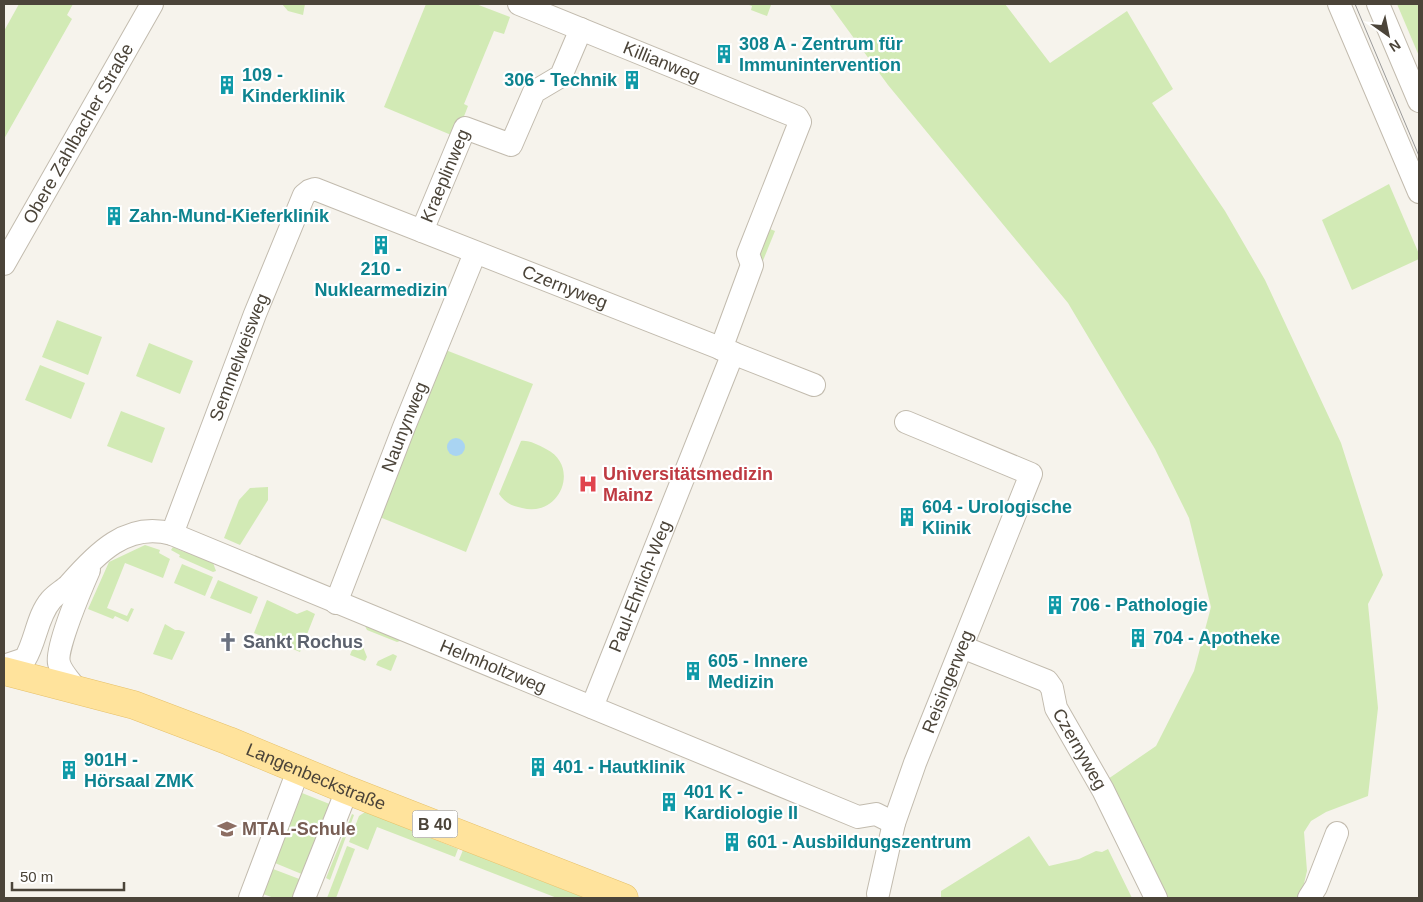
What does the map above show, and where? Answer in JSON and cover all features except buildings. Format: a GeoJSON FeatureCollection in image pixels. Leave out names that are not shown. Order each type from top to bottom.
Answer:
{"type":"FeatureCollection","features":[{"type":"Feature","properties":{"kind":"main road","name":"Langenbeckstraße"},"geometry":{"type":"LineString","coordinates":[[4,671],[134,705],[299,768],[347,790],[624,898]]}},
{"type":"Feature","properties":{"kind":"street","name":"Obere Zahlbacher Straße"},"geometry":{"type":"LineString","coordinates":[[4,264],[12,229],[152,4]]}},
{"type":"Feature","properties":{"kind":"street","name":"Killianweg"},"geometry":{"type":"LineString","coordinates":[[519,4],[798,117],[800,122]]}},
{"type":"Feature","properties":{"kind":"street"},"geometry":{"type":"LineString","coordinates":[[1339,4],[1419,192]]}},
{"type":"Feature","properties":{"kind":"street"},"geometry":{"type":"LineString","coordinates":[[1378,4],[1419,101]]}},
{"type":"Feature","properties":{"kind":"street","name":"Kraeplinweg"},"geometry":{"type":"LineString","coordinates":[[422,231],[465,128],[511,145],[534,92],[561,76],[581,29]]}},
{"type":"Feature","properties":{"kind":"street","name":"Paul-Ehrlich-Weg"},"geometry":{"type":"LineString","coordinates":[[592,707],[727,351],[752,264],[748,254],[800,122]]}},
{"type":"Feature","properties":{"kind":"street","name":"Czernyweg"},"geometry":{"type":"LineString","coordinates":[[315,189],[814,385]]}},
{"type":"Feature","properties":{"kind":"street","name":"Semmelweisweg"},"geometry":{"type":"LineString","coordinates":[[172,534],[255,314],[304,195],[315,189]]}},
{"type":"Feature","properties":{"kind":"street","name":"Naunynweg"},"geometry":{"type":"LineString","coordinates":[[336,603],[416,395],[475,253]]}},
{"type":"Feature","properties":{"kind":"street","name":"Reisingerweg"},"geometry":{"type":"LineString","coordinates":[[878,894],[894,823],[915,763],[1031,474],[906,422]]}},
{"type":"Feature","properties":{"kind":"street","name":"Helmholtzweg"},"geometry":{"type":"LineString","coordinates":[[4,666],[25,659],[41,618],[52,599],[68,586],[93,557],[114,543],[138,533],[158,530],[172,534],[858,817],[876,814],[894,823]]}},
{"type":"Feature","properties":{"kind":"street"},"geometry":{"type":"LineString","coordinates":[[76,689],[59,664],[58,656],[93,557]]}},
{"type":"Feature","properties":{"kind":"street","name":"Czernyweg"},"geometry":{"type":"LineString","coordinates":[[962,647],[1047,681],[1052,688],[1056,708],[1103,790],[1156,898]]}},
{"type":"Feature","properties":{"kind":"street"},"geometry":{"type":"LineString","coordinates":[[250,898],[299,768]]}},
{"type":"Feature","properties":{"kind":"street"},"geometry":{"type":"LineString","coordinates":[[304,898],[347,790]]}},
{"type":"Feature","properties":{"kind":"street"},"geometry":{"type":"LineString","coordinates":[[1309,898],[1316,887],[1337,833]]}},
{"type":"Feature","properties":{"kind":"green space"},"geometry":{"type":"Polygon","coordinates":[[[19,4],[73,4],[67,15],[72,19],[4,139],[4,31],[19,4]]]}},
{"type":"Feature","properties":{"kind":"green space"},"geometry":{"type":"Polygon","coordinates":[[[282,4],[305,4],[303,15],[288,11],[282,4]]]}},
{"type":"Feature","properties":{"kind":"green space"},"geometry":{"type":"Polygon","coordinates":[[[426,4],[476,4],[510,17],[504,34],[494,31],[464,104],[468,106],[456,137],[384,107],[426,4]]]}},
{"type":"Feature","properties":{"kind":"green space"},"geometry":{"type":"Polygon","coordinates":[[[746,4],[771,5],[767,16],[751,10],[752,6],[746,4]]]}},
{"type":"Feature","properties":{"kind":"green space"},"geometry":{"type":"Polygon","coordinates":[[[829,4],[1005,4],[1050,63],[1127,11],[1173,89],[1152,103],[1225,211],[1265,280],[1341,443],[1383,575],[1368,604],[1378,708],[1368,796],[1326,812],[1311,821],[1304,832],[1307,871],[1302,892],[1298,898],[1168,898],[1108,779],[1156,746],[1194,671],[1211,607],[1189,518],[1155,449],[1068,303],[888,85],[829,4]]]}},
{"type":"Feature","properties":{"kind":"green space"},"geometry":{"type":"Polygon","coordinates":[[[1397,4],[1419,4],[1419,56],[1397,4]]]}},
{"type":"Feature","properties":{"kind":"green space"},"geometry":{"type":"Polygon","coordinates":[[[1389,184],[1419,254],[1419,259],[1352,290],[1322,220],[1389,184]]]}},
{"type":"Feature","properties":{"kind":"green space"},"geometry":{"type":"Polygon","coordinates":[[[762,226],[775,231],[760,268],[762,226]]]}},
{"type":"Feature","properties":{"kind":"green space"},"geometry":{"type":"Polygon","coordinates":[[[57,320],[102,337],[88,375],[42,357],[57,320]]]}},
{"type":"Feature","properties":{"kind":"green space"},"geometry":{"type":"Polygon","coordinates":[[[149,343],[193,361],[180,394],[136,376],[149,343]]]}},
{"type":"Feature","properties":{"kind":"green space"},"geometry":{"type":"Polygon","coordinates":[[[443,349],[533,384],[466,552],[377,516],[443,349]]]}},
{"type":"Feature","properties":{"kind":"green space"},"geometry":{"type":"Polygon","coordinates":[[[40,365],[85,383],[71,419],[25,400],[40,365]]]}},
{"type":"Feature","properties":{"kind":"green space"},"geometry":{"type":"Polygon","coordinates":[[[121,411],[165,428],[152,463],[107,446],[121,411]]]}},
{"type":"Feature","properties":{"kind":"green space"},"geometry":{"type":"Polygon","coordinates":[[[521,441],[537,444],[546,449],[557,457],[562,467],[564,478],[556,498],[547,505],[535,509],[512,505],[506,502],[499,494],[521,441]]]}},
{"type":"Feature","properties":{"kind":"green space"},"geometry":{"type":"Polygon","coordinates":[[[268,487],[268,500],[240,545],[224,538],[239,500],[250,488],[268,487]]]}},
{"type":"Feature","properties":{"kind":"green space"},"geometry":{"type":"Polygon","coordinates":[[[145,545],[160,550],[159,553],[170,559],[163,578],[125,563],[107,608],[127,616],[131,608],[134,609],[128,622],[115,616],[113,619],[88,609],[109,562],[145,545]]]}},
{"type":"Feature","properties":{"kind":"green space"},"geometry":{"type":"Polygon","coordinates":[[[173,547],[212,560],[216,571],[213,572],[179,557],[180,555],[171,550],[173,547]]]}},
{"type":"Feature","properties":{"kind":"green space"},"geometry":{"type":"Polygon","coordinates":[[[182,564],[213,577],[205,596],[174,583],[182,564]]]}},
{"type":"Feature","properties":{"kind":"green space"},"geometry":{"type":"Polygon","coordinates":[[[218,580],[258,597],[251,614],[210,598],[218,580]]]}},
{"type":"Feature","properties":{"kind":"green space"},"geometry":{"type":"Polygon","coordinates":[[[267,600],[297,614],[307,610],[315,614],[300,652],[254,633],[267,600]]]}},
{"type":"Feature","properties":{"kind":"green space"},"geometry":{"type":"Polygon","coordinates":[[[165,624],[175,630],[185,632],[172,660],[153,654],[165,624]]]}},
{"type":"Feature","properties":{"kind":"green space"},"geometry":{"type":"Polygon","coordinates":[[[364,624],[403,640],[397,642],[367,630],[364,624]]]}},
{"type":"Feature","properties":{"kind":"green space"},"geometry":{"type":"Polygon","coordinates":[[[356,640],[361,642],[367,657],[365,661],[350,655],[356,640]]]}},
{"type":"Feature","properties":{"kind":"green space"},"geometry":{"type":"Polygon","coordinates":[[[393,654],[397,656],[391,671],[376,665],[378,661],[393,654]]]}},
{"type":"Feature","properties":{"kind":"green space"},"geometry":{"type":"Polygon","coordinates":[[[302,793],[332,805],[304,875],[275,863],[302,793]]]}},
{"type":"Feature","properties":{"kind":"green space"},"geometry":{"type":"Polygon","coordinates":[[[365,812],[458,849],[455,857],[377,827],[368,850],[349,842],[359,816],[365,812]]]}},
{"type":"Feature","properties":{"kind":"green space"},"geometry":{"type":"Polygon","coordinates":[[[352,814],[354,815],[330,880],[326,878],[352,814]]]}},
{"type":"Feature","properties":{"kind":"green space"},"geometry":{"type":"Polygon","coordinates":[[[1029,836],[1049,866],[1079,859],[1096,851],[1102,852],[1108,849],[1132,898],[941,898],[941,891],[1029,836]]]}},
{"type":"Feature","properties":{"kind":"green space"},"geometry":{"type":"Polygon","coordinates":[[[347,846],[355,849],[336,898],[327,898],[347,846]]]}},
{"type":"Feature","properties":{"kind":"green space"},"geometry":{"type":"Polygon","coordinates":[[[463,850],[585,898],[557,898],[459,860],[463,850]]]}},
{"type":"Feature","properties":{"kind":"green space"},"geometry":{"type":"Polygon","coordinates":[[[273,869],[302,880],[295,898],[274,898],[263,894],[273,869]]]}},
{"type":"Feature","properties":{"kind":"water"},"geometry":{"type":"Polygon","coordinates":[[[456,438],[462,441],[465,447],[462,453],[456,456],[450,453],[447,447],[450,441],[456,438]]]}},
{"type":"Feature","properties":{"kind":"tram line"},"geometry":{"type":"LineString","coordinates":[[1355,4],[1419,156]]}},
{"type":"Feature","properties":{"kind":"place","name":"308 A - Zentrum für Immunintervention"},"geometry":{"type":"Point","coordinates":[724,54]}},
{"type":"Feature","properties":{"kind":"place","name":"306 - Technik"},"geometry":{"type":"Point","coordinates":[632,80]}},
{"type":"Feature","properties":{"kind":"place","name":"109 - Kinderklinik"},"geometry":{"type":"Point","coordinates":[227,85]}},
{"type":"Feature","properties":{"kind":"place","name":"Zahn-Mund-Kieferklinik"},"geometry":{"type":"Point","coordinates":[114,216]}},
{"type":"Feature","properties":{"kind":"place","name":"210 - Nuklearmedizin"},"geometry":{"type":"Point","coordinates":[381,245]}},
{"type":"Feature","properties":{"kind":"place","name":"Universitätsmedizin Mainz"},"geometry":{"type":"Point","coordinates":[588,484]}},
{"type":"Feature","properties":{"kind":"place","name":"604 - Urologische Klinik"},"geometry":{"type":"Point","coordinates":[907,517]}},
{"type":"Feature","properties":{"kind":"place","name":"706 - Pathologie"},"geometry":{"type":"Point","coordinates":[1055,605]}},
{"type":"Feature","properties":{"kind":"place","name":"704 - Apotheke"},"geometry":{"type":"Point","coordinates":[1138,638]}},
{"type":"Feature","properties":{"kind":"place","name":"Sankt Rochus"},"geometry":{"type":"Point","coordinates":[228,642]}},
{"type":"Feature","properties":{"kind":"place","name":"605 - Innere Medizin"},"geometry":{"type":"Point","coordinates":[693,671]}},
{"type":"Feature","properties":{"kind":"place","name":"401 - Hautklinik"},"geometry":{"type":"Point","coordinates":[538,767]}},
{"type":"Feature","properties":{"kind":"place","name":"901H - Hörsaal ZMK"},"geometry":{"type":"Point","coordinates":[69,770]}},
{"type":"Feature","properties":{"kind":"place","name":"401 K - Kardiologie II"},"geometry":{"type":"Point","coordinates":[669,802]}},
{"type":"Feature","properties":{"kind":"place","name":"MTAL-Schule"},"geometry":{"type":"Point","coordinates":[227,829]}},
{"type":"Feature","properties":{"kind":"place","name":"601 - Ausbildungszentrum"},"geometry":{"type":"Point","coordinates":[732,842]}}]}
